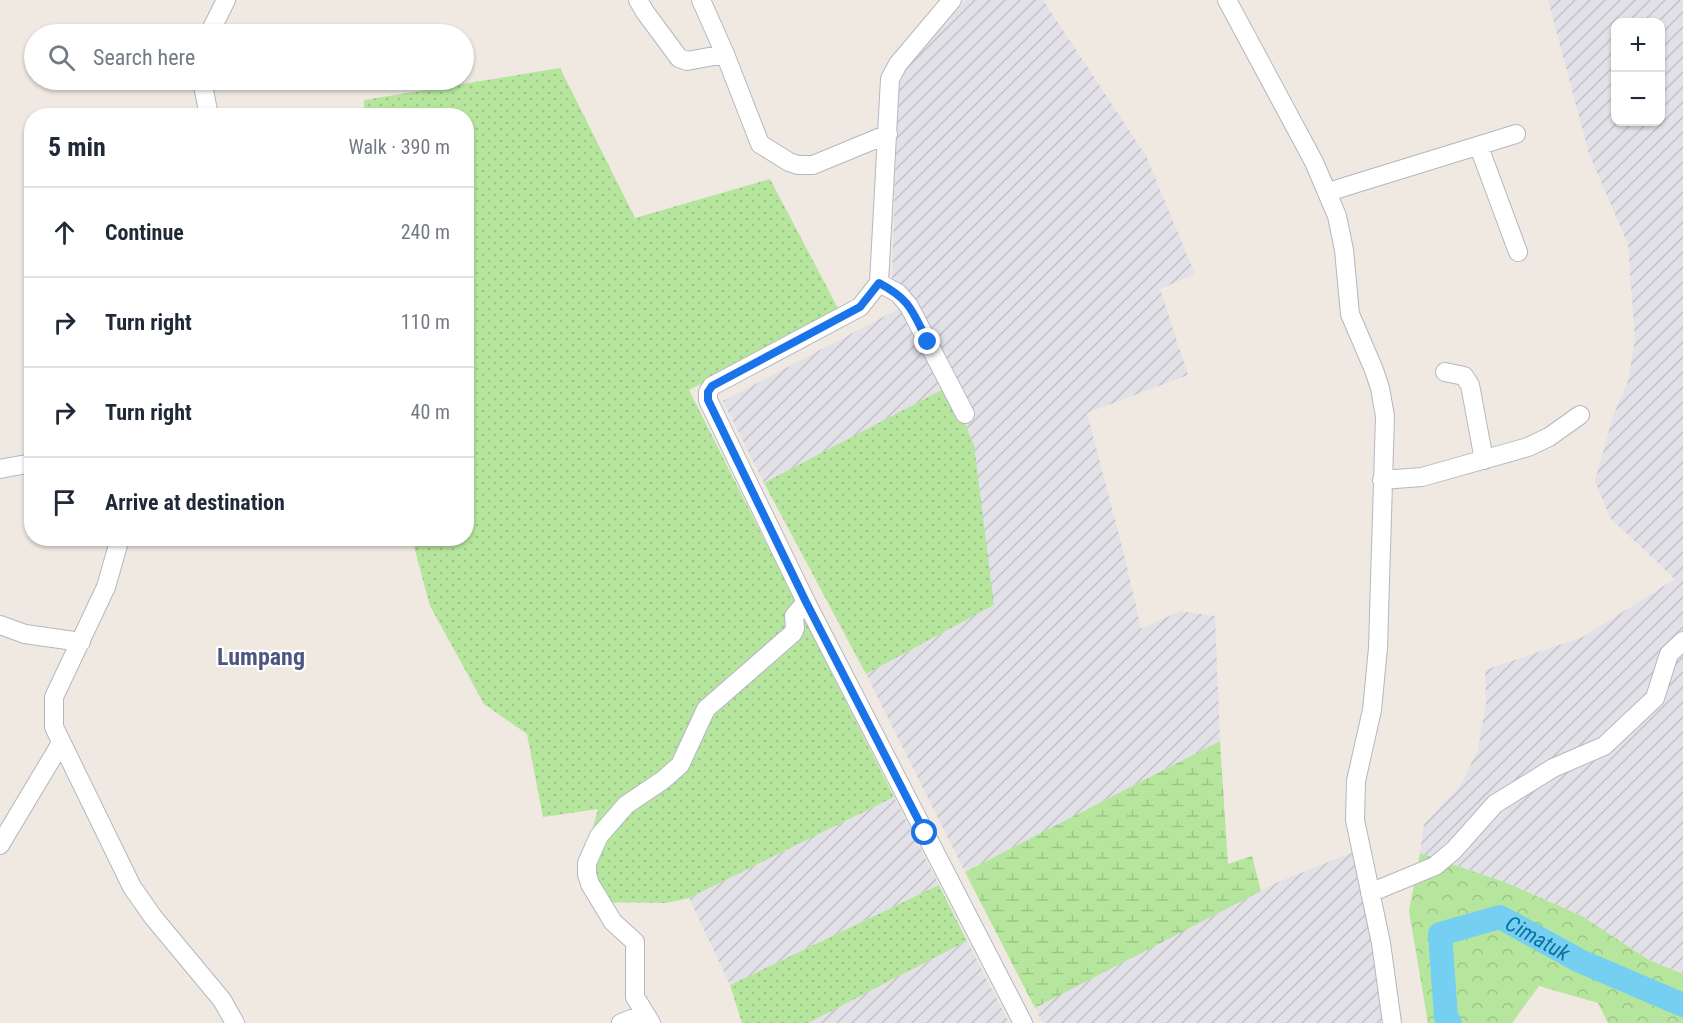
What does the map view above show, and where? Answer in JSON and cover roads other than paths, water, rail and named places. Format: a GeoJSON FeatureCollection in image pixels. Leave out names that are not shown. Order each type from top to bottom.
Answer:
{"type":"FeatureCollection","features":[{"type":"Feature","properties":{"kind":"street"},"geometry":{"type":"LineString","coordinates":[[214,24],[226,0]]}},
{"type":"Feature","properties":{"kind":"street"},"geometry":{"type":"LineString","coordinates":[[638,0],[679,58],[687,62],[725,54]]}},
{"type":"Feature","properties":{"kind":"street"},"geometry":{"type":"LineString","coordinates":[[701,0],[760,144],[789,162],[798,165],[813,165],[888,134]]}},
{"type":"Feature","properties":{"kind":"street"},"geometry":{"type":"LineString","coordinates":[[952,0],[898,64],[890,79],[879,283],[860,307],[712,386],[708,392],[708,400],[806,602],[1023,1023]]}},
{"type":"Feature","properties":{"kind":"street"},"geometry":{"type":"LineString","coordinates":[[1227,0],[1328,192],[1337,216],[1344,250],[1350,314],[1374,370],[1385,416],[1378,648],[1372,710],[1356,781],[1354,801],[1355,820],[1381,943],[1392,1023]]}},
{"type":"Feature","properties":{"kind":"street"},"geometry":{"type":"LineString","coordinates":[[204,90],[207,108]]}},
{"type":"Feature","properties":{"kind":"street"},"geometry":{"type":"LineString","coordinates":[[1328,192],[1516,134]]}},
{"type":"Feature","properties":{"kind":"street"},"geometry":{"type":"LineString","coordinates":[[1479,147],[1518,252]]}},
{"type":"Feature","properties":{"kind":"street"},"geometry":{"type":"LineString","coordinates":[[879,283],[898,293],[909,306],[965,414]]}},
{"type":"Feature","properties":{"kind":"street"},"geometry":{"type":"LineString","coordinates":[[1445,372],[1464,376],[1470,385],[1484,460]]}},
{"type":"Feature","properties":{"kind":"street"},"geometry":{"type":"LineString","coordinates":[[1382,480],[1422,477],[1528,447],[1549,437],[1580,416]]}},
{"type":"Feature","properties":{"kind":"street"},"geometry":{"type":"LineString","coordinates":[[0,469],[24,464]]}},
{"type":"Feature","properties":{"kind":"street"},"geometry":{"type":"LineString","coordinates":[[118,546],[106,587],[54,697],[54,727],[132,887],[153,917],[222,1000],[235,1023]]}},
{"type":"Feature","properties":{"kind":"street"},"geometry":{"type":"LineString","coordinates":[[621,1023],[648,1019],[635,997],[635,942],[613,922],[590,884],[587,863],[599,836],[626,805],[663,780],[680,765],[706,709],[793,633],[794,616],[806,602]]}},
{"type":"Feature","properties":{"kind":"street"},"geometry":{"type":"LineString","coordinates":[[0,625],[25,634],[81,642]]}},
{"type":"Feature","properties":{"kind":"street"},"geometry":{"type":"LineString","coordinates":[[1370,892],[1435,866],[1454,850],[1495,804],[1553,768],[1604,746],[1655,698],[1669,654],[1683,641]]}},
{"type":"Feature","properties":{"kind":"street"},"geometry":{"type":"LineString","coordinates":[[0,845],[61,743]]}},
{"type":"Feature","properties":{"kind":"waterway","name":"Cimatuk"},"geometry":{"type":"LineString","coordinates":[[1450,1023],[1446,1017],[1440,934],[1500,917],[1580,961],[1683,1005]]}},
{"type":"Feature","properties":{"kind":"district","name":"Lumpang"},"geometry":{"type":"Point","coordinates":[261,657]}}]}
